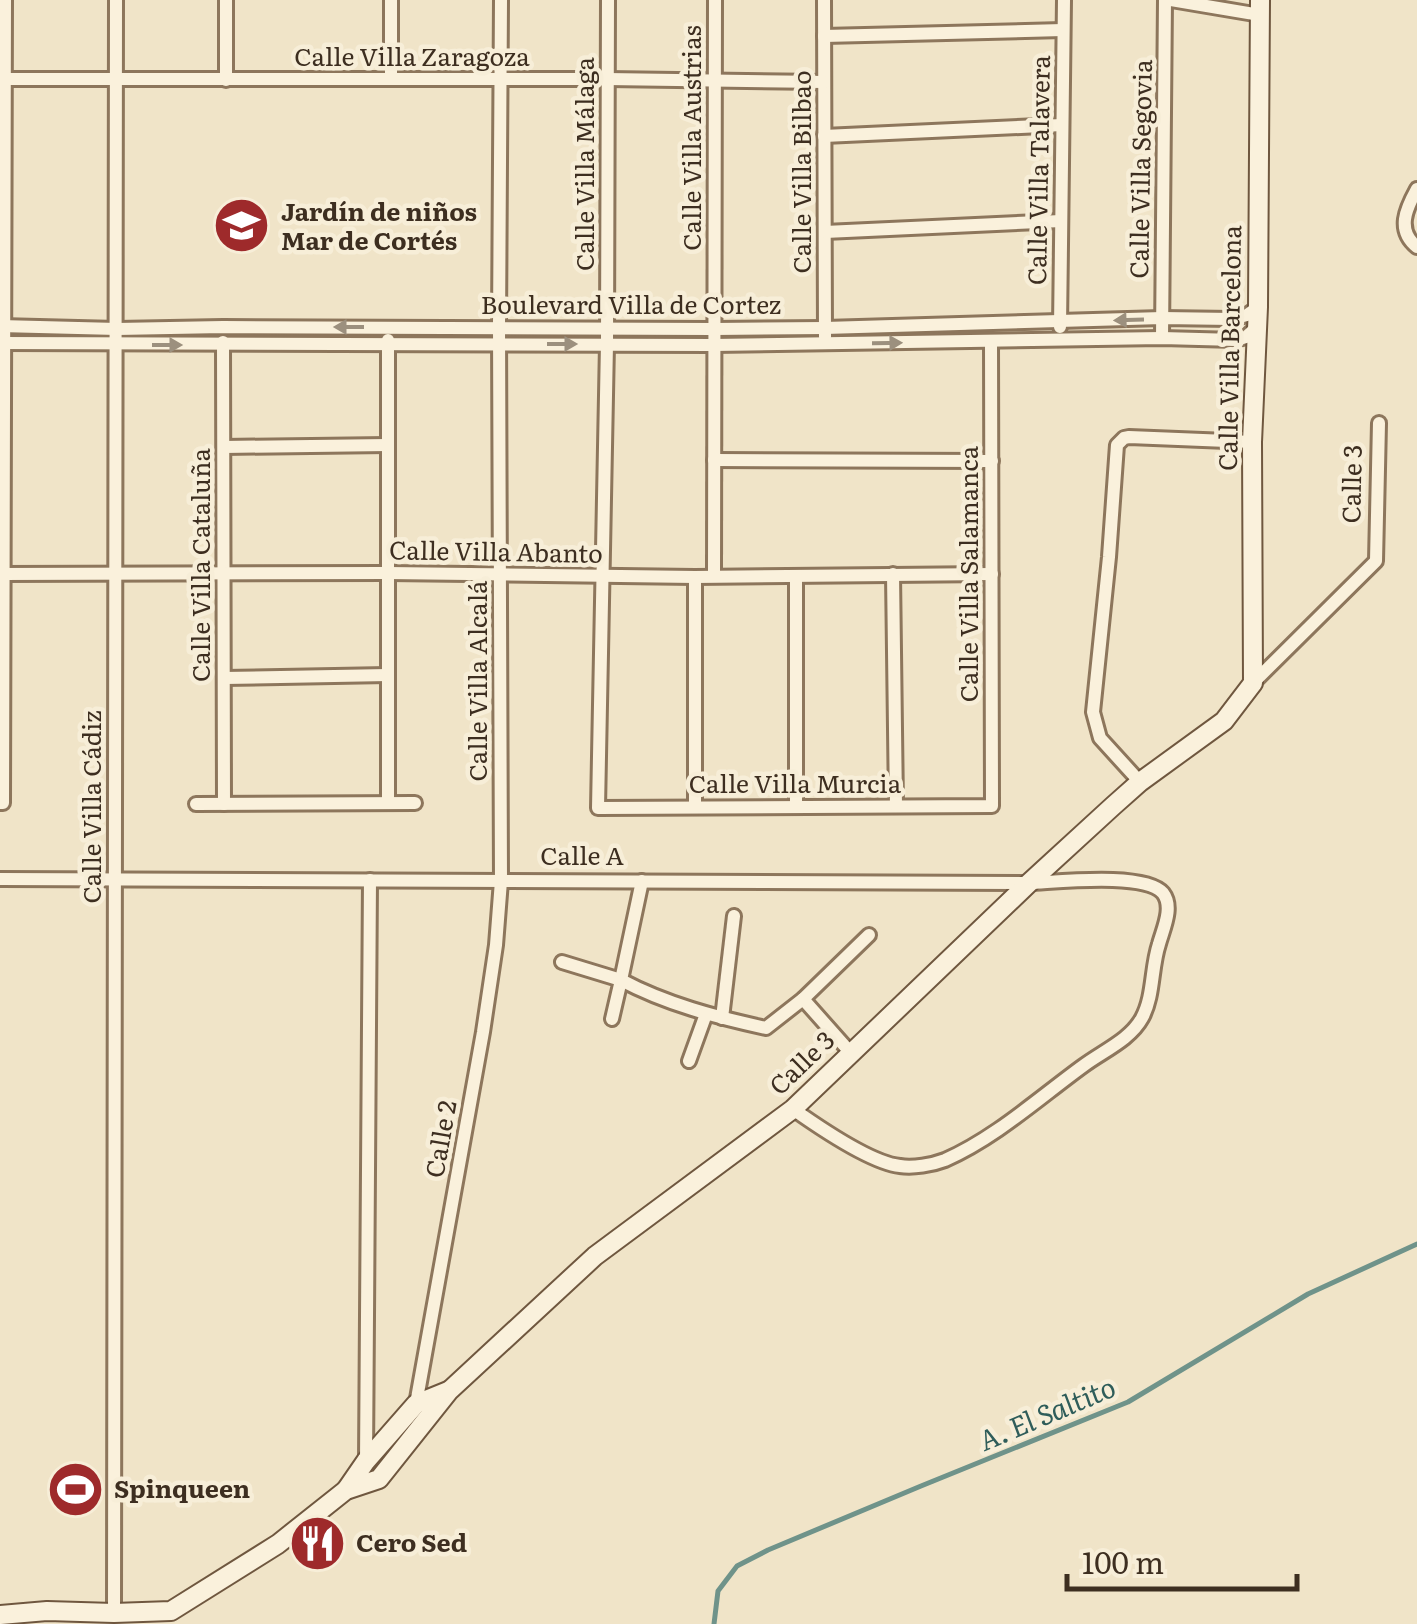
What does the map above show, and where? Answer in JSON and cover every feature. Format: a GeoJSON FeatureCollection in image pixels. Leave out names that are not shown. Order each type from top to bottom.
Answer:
{"type":"FeatureCollection","features":[{"type":"Feature","properties":{"kind":"street"},"geometry":{"type":"LineString","coordinates":[[2,803],[5,0]]}},
{"type":"Feature","properties":{"kind":"street","name":"Calle Villa Cádiz"},"geometry":{"type":"LineString","coordinates":[[114,1613],[116,0]]}},
{"type":"Feature","properties":{"kind":"street"},"geometry":{"type":"LineString","coordinates":[[226,0],[226,80]]}},
{"type":"Feature","properties":{"kind":"street"},"geometry":{"type":"LineString","coordinates":[[390,0],[391,80]]}},
{"type":"Feature","properties":{"kind":"street","name":"Calle Villa Alcalá"},"geometry":{"type":"LineString","coordinates":[[501,0],[501,881]]}},
{"type":"Feature","properties":{"kind":"street","name":"Calle Villa Málaga"},"geometry":{"type":"LineString","coordinates":[[598,808],[607,328],[608,0]]}},
{"type":"Feature","properties":{"kind":"street","name":"Calle Villa Austrias"},"geometry":{"type":"LineString","coordinates":[[714,576],[715,0]]}},
{"type":"Feature","properties":{"kind":"street","name":"Calle Villa Bilbao"},"geometry":{"type":"LineString","coordinates":[[824,0],[825,344]]}},
{"type":"Feature","properties":{"kind":"street","name":"Calle Villa Talavera"},"geometry":{"type":"LineString","coordinates":[[1060,340],[1064,0]]}},
{"type":"Feature","properties":{"kind":"street","name":"Calle Villa Barcelona"},"geometry":{"type":"LineString","coordinates":[[1168,0],[1260,8],[1258,307],[1252,442],[1253,683]]}},
{"type":"Feature","properties":{"kind":"street","name":"Calle Villa Segovia"},"geometry":{"type":"LineString","coordinates":[[1162,338],[1168,0]]}},
{"type":"Feature","properties":{"kind":"street"},"geometry":{"type":"LineString","coordinates":[[824,36],[1063,30]]}},
{"type":"Feature","properties":{"kind":"street","name":"Calle Villa Zaragoza"},"geometry":{"type":"LineString","coordinates":[[2,79],[824,82]]}},
{"type":"Feature","properties":{"kind":"street"},"geometry":{"type":"LineString","coordinates":[[824,136],[1062,125]]}},
{"type":"Feature","properties":{"kind":"street"},"geometry":{"type":"LineString","coordinates":[[1417,189],[1404,219],[1406,236],[1417,247]]}},
{"type":"Feature","properties":{"kind":"street"},"geometry":{"type":"LineString","coordinates":[[825,232],[1062,221]]}},
{"type":"Feature","properties":{"kind":"street","name":"Boulevard Villa de Cortez"},"geometry":{"type":"LineString","coordinates":[[2,326],[116,330],[223,326],[825,328],[1162,318],[1232,320],[1258,307]]}},
{"type":"Feature","properties":{"kind":"street","name":"Calle Villa Cataluña"},"geometry":{"type":"LineString","coordinates":[[223,326],[224,804]]}},
{"type":"Feature","properties":{"kind":"street"},"geometry":{"type":"LineString","coordinates":[[388,327],[388,803]]}},
{"type":"Feature","properties":{"kind":"street","name":"Boulevard Villa de Cortez"},"geometry":{"type":"LineString","coordinates":[[2,344],[714,345],[1236,340],[1256,327]]}},
{"type":"Feature","properties":{"kind":"street","name":"Calle Villa Salamanca"},"geometry":{"type":"LineString","coordinates":[[991,342],[992,806]]}},
{"type":"Feature","properties":{"kind":"street","name":"Calle 3"},"geometry":{"type":"LineString","coordinates":[[114,1613],[171,1611],[278,1544],[346,1490],[379,1478],[448,1391],[595,1256],[793,1109],[1029,882],[1140,782],[1224,721],[1253,683],[1376,561],[1379,423]]}},
{"type":"Feature","properties":{"kind":"street"},"geometry":{"type":"LineString","coordinates":[[1140,782],[1100,738],[1092,712],[1117,445],[1124,438],[1252,442]]}},
{"type":"Feature","properties":{"kind":"street"},"geometry":{"type":"LineString","coordinates":[[224,447],[388,446]]}},
{"type":"Feature","properties":{"kind":"street"},"geometry":{"type":"LineString","coordinates":[[714,460],[992,461]]}},
{"type":"Feature","properties":{"kind":"street","name":"Calle Villa Abanto"},"geometry":{"type":"LineString","coordinates":[[2,574],[992,574]]}},
{"type":"Feature","properties":{"kind":"street"},"geometry":{"type":"LineString","coordinates":[[893,574],[896,806]]}},
{"type":"Feature","properties":{"kind":"street"},"geometry":{"type":"LineString","coordinates":[[694,576],[695,807]]}},
{"type":"Feature","properties":{"kind":"street"},"geometry":{"type":"LineString","coordinates":[[796,576],[796,807]]}},
{"type":"Feature","properties":{"kind":"street"},"geometry":{"type":"LineString","coordinates":[[224,678],[388,675]]}},
{"type":"Feature","properties":{"kind":"street"},"geometry":{"type":"LineString","coordinates":[[196,804],[415,802]]}},
{"type":"Feature","properties":{"kind":"street","name":"Calle Villa Murcia"},"geometry":{"type":"LineString","coordinates":[[598,808],[992,806]]}},
{"type":"Feature","properties":{"kind":"street","name":"Calle A"},"geometry":{"type":"LineString","coordinates":[[0,880],[1121,880],[1161,890],[1166,898],[1167,918],[1141,1020],[1120,1042],[968,1147],[941,1162],[900,1166],[884,1162],[826,1132],[793,1109]]}},
{"type":"Feature","properties":{"kind":"street"},"geometry":{"type":"LineString","coordinates":[[366,1461],[370,880]]}},
{"type":"Feature","properties":{"kind":"street","name":"Calle 2"},"geometry":{"type":"LineString","coordinates":[[416,1404],[483,1032],[501,881]]}},
{"type":"Feature","properties":{"kind":"street"},"geometry":{"type":"LineString","coordinates":[[612,1019],[642,882]]}},
{"type":"Feature","properties":{"kind":"street"},"geometry":{"type":"LineString","coordinates":[[722,1018],[734,916]]}},
{"type":"Feature","properties":{"kind":"street"},"geometry":{"type":"LineString","coordinates":[[562,962],[706,1014],[766,1028],[870,935]]}},
{"type":"Feature","properties":{"kind":"street"},"geometry":{"type":"LineString","coordinates":[[803,998],[850,1052]]}},
{"type":"Feature","properties":{"kind":"street"},"geometry":{"type":"LineString","coordinates":[[689,1061],[706,1014]]}},
{"type":"Feature","properties":{"kind":"street"},"geometry":{"type":"LineString","coordinates":[[346,1490],[416,1404],[448,1391]]}},
{"type":"Feature","properties":{"kind":"street"},"geometry":{"type":"LineString","coordinates":[[0,1614],[114,1613]]}},
{"type":"Feature","properties":{"kind":"waterway","name":"A. El Saltito"},"geometry":{"type":"LineString","coordinates":[[714,1624],[718,1591],[737,1566],[1128,1402],[1308,1294],[1417,1244]]}},
{"type":"Feature","properties":{"kind":"place","name":"Jardín de niños Mar de Cortés"},"geometry":{"type":"Point","coordinates":[242,226]}},
{"type":"Feature","properties":{"kind":"place","name":"Spinqueen"},"geometry":{"type":"Point","coordinates":[75,1489]}},
{"type":"Feature","properties":{"kind":"place","name":"Cero Sed"},"geometry":{"type":"Point","coordinates":[317,1543]}}]}
